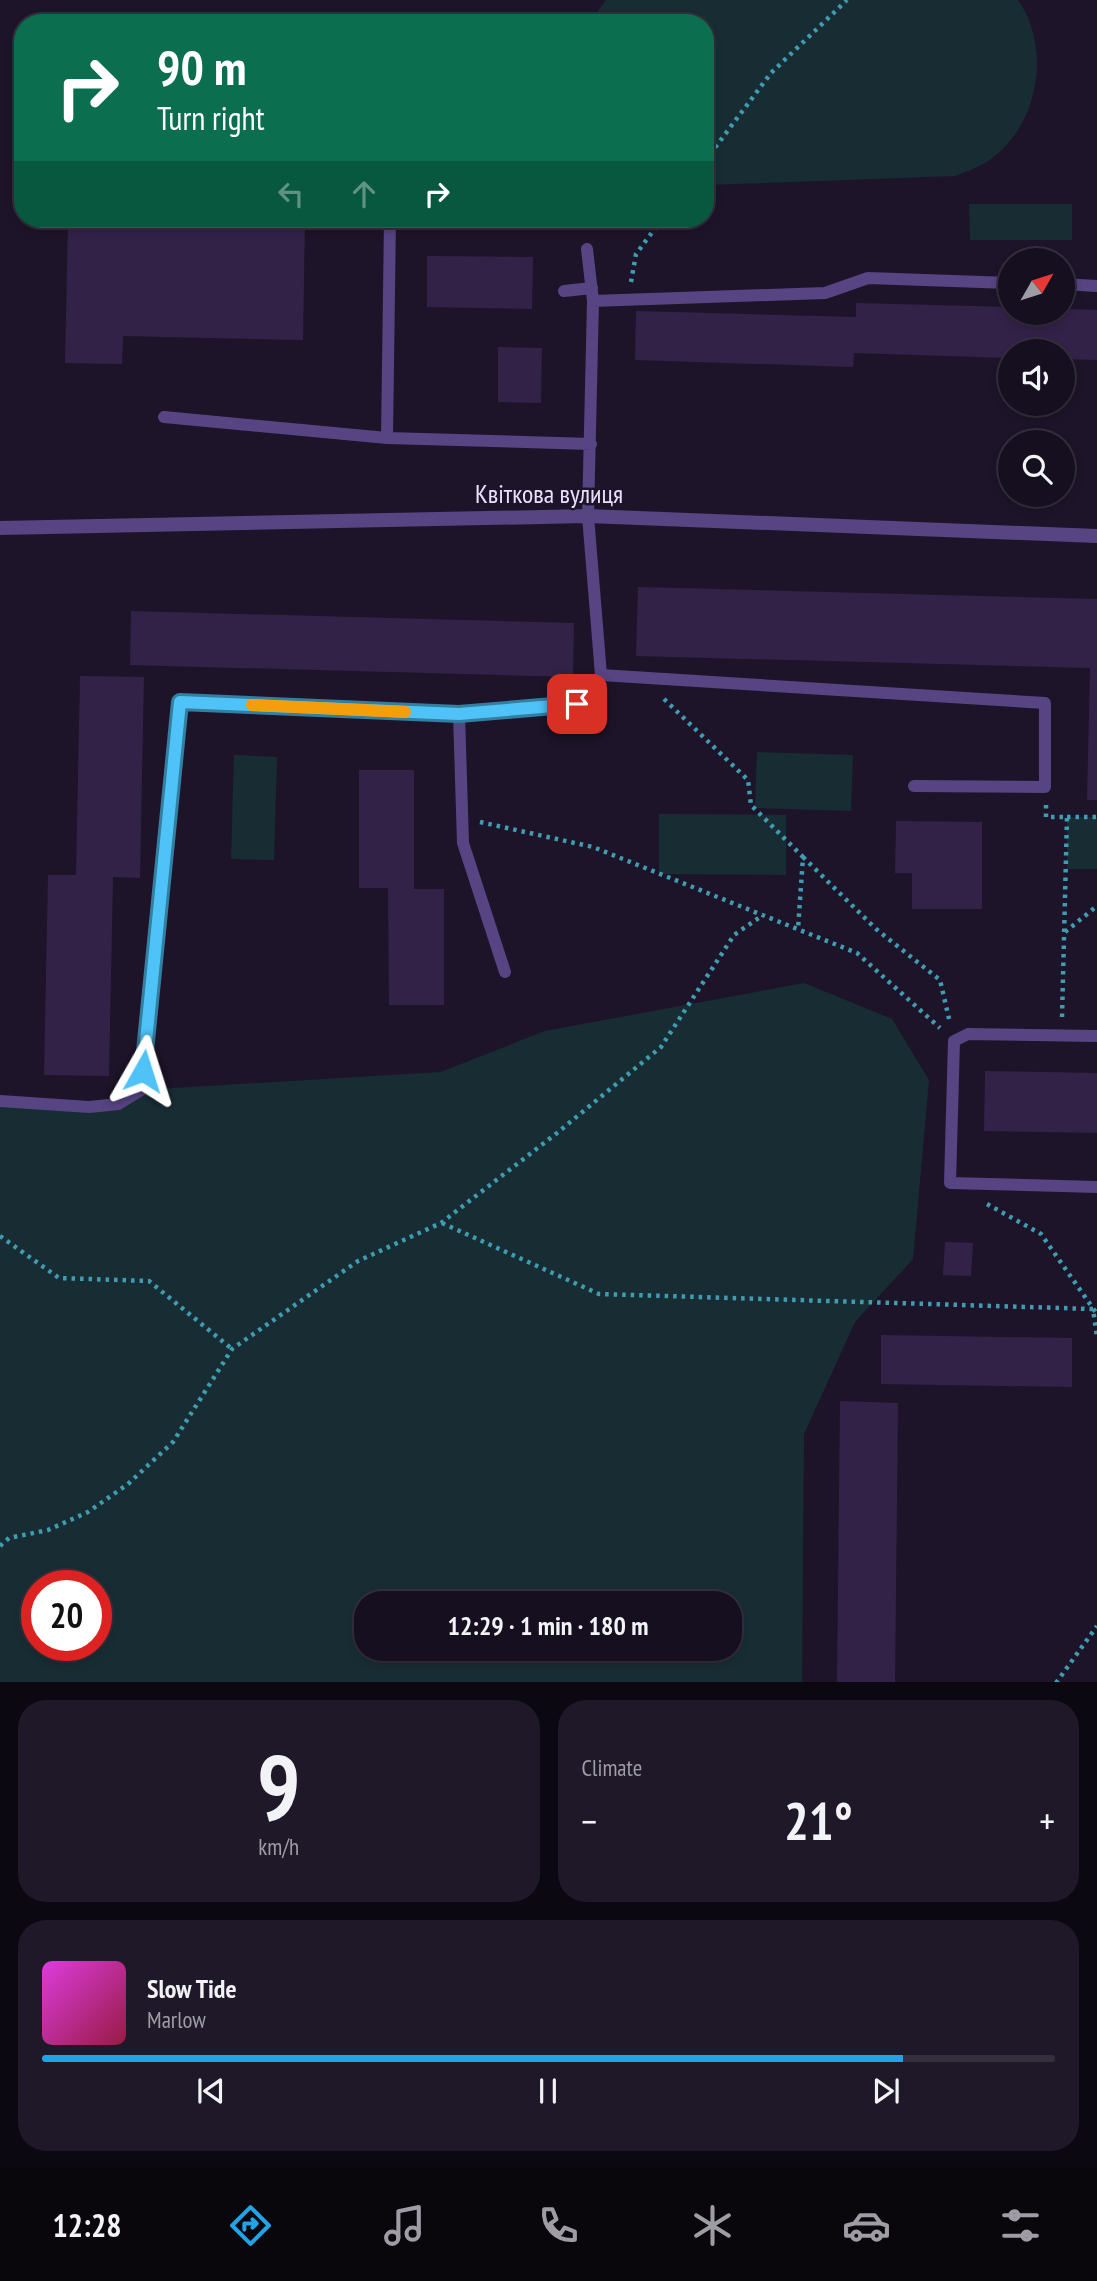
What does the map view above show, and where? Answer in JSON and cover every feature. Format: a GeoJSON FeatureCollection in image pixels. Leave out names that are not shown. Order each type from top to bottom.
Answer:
{"type":"FeatureCollection","features":[{"type":"Feature","properties":{"kind":"street","name":"Квіткова вулиця"},"geometry":{"type":"LineString","coordinates":[[0,528],[588,516],[1097,536]]}},
{"type":"Feature","properties":{"kind":"lane"},"geometry":{"type":"LineString","coordinates":[[387,438],[390,228]]}},
{"type":"Feature","properties":{"kind":"lane"},"geometry":{"type":"LineString","coordinates":[[0,1101],[89,1107],[118,1104],[141,1090],[180,702],[459,714],[577,704],[601,675],[588,516],[592,294],[587,249]]}},
{"type":"Feature","properties":{"kind":"lane"},"geometry":{"type":"LineString","coordinates":[[564,291],[627,300],[825,293],[868,278],[998,283]]}},
{"type":"Feature","properties":{"kind":"lane"},"geometry":{"type":"LineString","coordinates":[[1075,285],[1097,286]]}},
{"type":"Feature","properties":{"kind":"lane"},"geometry":{"type":"LineString","coordinates":[[163,417],[387,438],[591,444]]}},
{"type":"Feature","properties":{"kind":"lane"},"geometry":{"type":"LineString","coordinates":[[601,675],[1045,703],[1045,787],[914,786]]}},
{"type":"Feature","properties":{"kind":"lane"},"geometry":{"type":"LineString","coordinates":[[459,714],[463,843],[505,972]]}},
{"type":"Feature","properties":{"kind":"lane"},"geometry":{"type":"LineString","coordinates":[[1097,1036],[968,1034],[954,1041],[950,1183],[1097,1187]]}},
{"type":"Feature","properties":{"kind":"path"},"geometry":{"type":"LineString","coordinates":[[714,148],[771,73],[847,0]]}},
{"type":"Feature","properties":{"kind":"path"},"geometry":{"type":"LineString","coordinates":[[627,300],[636,254],[655,228]]}},
{"type":"Feature","properties":{"kind":"path"},"geometry":{"type":"LineString","coordinates":[[643,678],[748,780],[751,805],[876,929],[940,980],[954,1041]]}},
{"type":"Feature","properties":{"kind":"path"},"geometry":{"type":"LineString","coordinates":[[1045,787],[1046,817],[1097,817]]}},
{"type":"Feature","properties":{"kind":"path"},"geometry":{"type":"LineString","coordinates":[[1061,1034],[1067,817]]}},
{"type":"Feature","properties":{"kind":"path"},"geometry":{"type":"LineString","coordinates":[[463,818],[593,847],[857,953],[954,1041]]}},
{"type":"Feature","properties":{"kind":"path"},"geometry":{"type":"LineString","coordinates":[[798,929],[803,857]]}},
{"type":"Feature","properties":{"kind":"path"},"geometry":{"type":"LineString","coordinates":[[1064,933],[1097,906]]}},
{"type":"Feature","properties":{"kind":"path"},"geometry":{"type":"LineString","coordinates":[[0,1546],[9,1538],[48,1530],[88,1512],[128,1484],[173,1441],[232,1349],[358,1261],[441,1223],[661,1047],[734,935],[763,915]]}},
{"type":"Feature","properties":{"kind":"path"},"geometry":{"type":"LineString","coordinates":[[984,1202],[1041,1234],[1095,1312],[1097,1337]]}},
{"type":"Feature","properties":{"kind":"path"},"geometry":{"type":"LineString","coordinates":[[441,1223],[600,1294],[1095,1312]]}},
{"type":"Feature","properties":{"kind":"path"},"geometry":{"type":"LineString","coordinates":[[0,1236],[59,1278],[149,1281],[232,1349]]}},
{"type":"Feature","properties":{"kind":"path"},"geometry":{"type":"LineString","coordinates":[[1055,1682],[1097,1626]]}},
{"type":"Feature","properties":{"kind":"shaded area"},"geometry":{"type":"Polygon","coordinates":[[[606,0],[1018,0],[1029,20],[1035,42],[1037,65],[1034,88],[1028,110],[1003,149],[985,163],[955,176],[714,185],[714,14],[596,14],[606,0]]]}},
{"type":"Feature","properties":{"kind":"shaded area"},"geometry":{"type":"Polygon","coordinates":[[[969,204],[1072,204],[1072,240],[970,240],[969,204]]]}},
{"type":"Feature","properties":{"kind":"shaded area"},"geometry":{"type":"Polygon","coordinates":[[[757,752],[853,755],[851,811],[755,808],[757,752]]]}},
{"type":"Feature","properties":{"kind":"shaded area"},"geometry":{"type":"Polygon","coordinates":[[[234,755],[277,757],[274,860],[231,859],[234,755]]]}},
{"type":"Feature","properties":{"kind":"shaded area"},"geometry":{"type":"Polygon","coordinates":[[[659,814],[786,815],[786,875],[659,874],[659,814]]]}},
{"type":"Feature","properties":{"kind":"shaded area"},"geometry":{"type":"Polygon","coordinates":[[[1067,817],[1097,817],[1097,869],[1067,869],[1067,817]]]}},
{"type":"Feature","properties":{"kind":"shaded area"},"geometry":{"type":"Polygon","coordinates":[[[804,983],[892,1019],[929,1080],[913,1259],[855,1322],[804,1434],[802,1682],[0,1682],[0,1101],[118,1104],[141,1090],[441,1072],[545,1031],[804,983]]]}},
{"type":"Feature","properties":{"kind":"building"},"geometry":{"type":"Polygon","coordinates":[[[68,228],[305,228],[303,340],[123,336],[122,364],[65,363],[68,228]]]}},
{"type":"Feature","properties":{"kind":"building"},"geometry":{"type":"Polygon","coordinates":[[[427,256],[533,257],[532,309],[427,307],[427,256]]]}},
{"type":"Feature","properties":{"kind":"building"},"geometry":{"type":"Polygon","coordinates":[[[856,303],[998,307],[998,326],[1074,326],[1075,309],[1097,310],[1097,360],[1075,359],[1075,339],[998,339],[998,358],[854,353],[853,367],[635,360],[636,311],[856,317],[856,303]]]}},
{"type":"Feature","properties":{"kind":"building"},"geometry":{"type":"Polygon","coordinates":[[[498,347],[542,348],[541,403],[498,402],[498,347]]]}},
{"type":"Feature","properties":{"kind":"building"},"geometry":{"type":"Polygon","coordinates":[[[638,587],[1097,599],[1097,800],[1087,800],[1090,668],[636,656],[638,587]]]}},
{"type":"Feature","properties":{"kind":"building"},"geometry":{"type":"Polygon","coordinates":[[[131,611],[574,623],[573,677],[130,665],[131,611]]]}},
{"type":"Feature","properties":{"kind":"building"},"geometry":{"type":"Polygon","coordinates":[[[80,676],[144,677],[140,878],[113,877],[109,1076],[44,1075],[48,875],[76,875],[80,676]]]}},
{"type":"Feature","properties":{"kind":"building"},"geometry":{"type":"Polygon","coordinates":[[[359,770],[414,770],[414,889],[444,889],[444,1005],[389,1005],[388,888],[359,888],[359,770]]]}},
{"type":"Feature","properties":{"kind":"building"},"geometry":{"type":"Polygon","coordinates":[[[896,821],[982,822],[982,909],[912,909],[912,873],[895,873],[896,821]]]}},
{"type":"Feature","properties":{"kind":"building"},"geometry":{"type":"Polygon","coordinates":[[[985,1071],[1097,1073],[1097,1133],[984,1131],[985,1071]]]}},
{"type":"Feature","properties":{"kind":"building"},"geometry":{"type":"Polygon","coordinates":[[[945,1242],[973,1243],[971,1276],[943,1275],[945,1242]]]}},
{"type":"Feature","properties":{"kind":"building"},"geometry":{"type":"Polygon","coordinates":[[[881,1335],[1072,1338],[1072,1387],[881,1384],[881,1335]]]}},
{"type":"Feature","properties":{"kind":"building"},"geometry":{"type":"Polygon","coordinates":[[[840,1401],[898,1403],[895,1682],[837,1682],[840,1401]]]}},
{"type":"Feature","properties":{"kind":"slow traffic"},"geometry":{"type":"LineString","coordinates":[[252,705],[405,712]]}},
{"type":"Feature","properties":{"kind":"route"},"geometry":{"type":"LineString","coordinates":[[143,1071],[180,702],[459,714],[577,704]]}}]}
